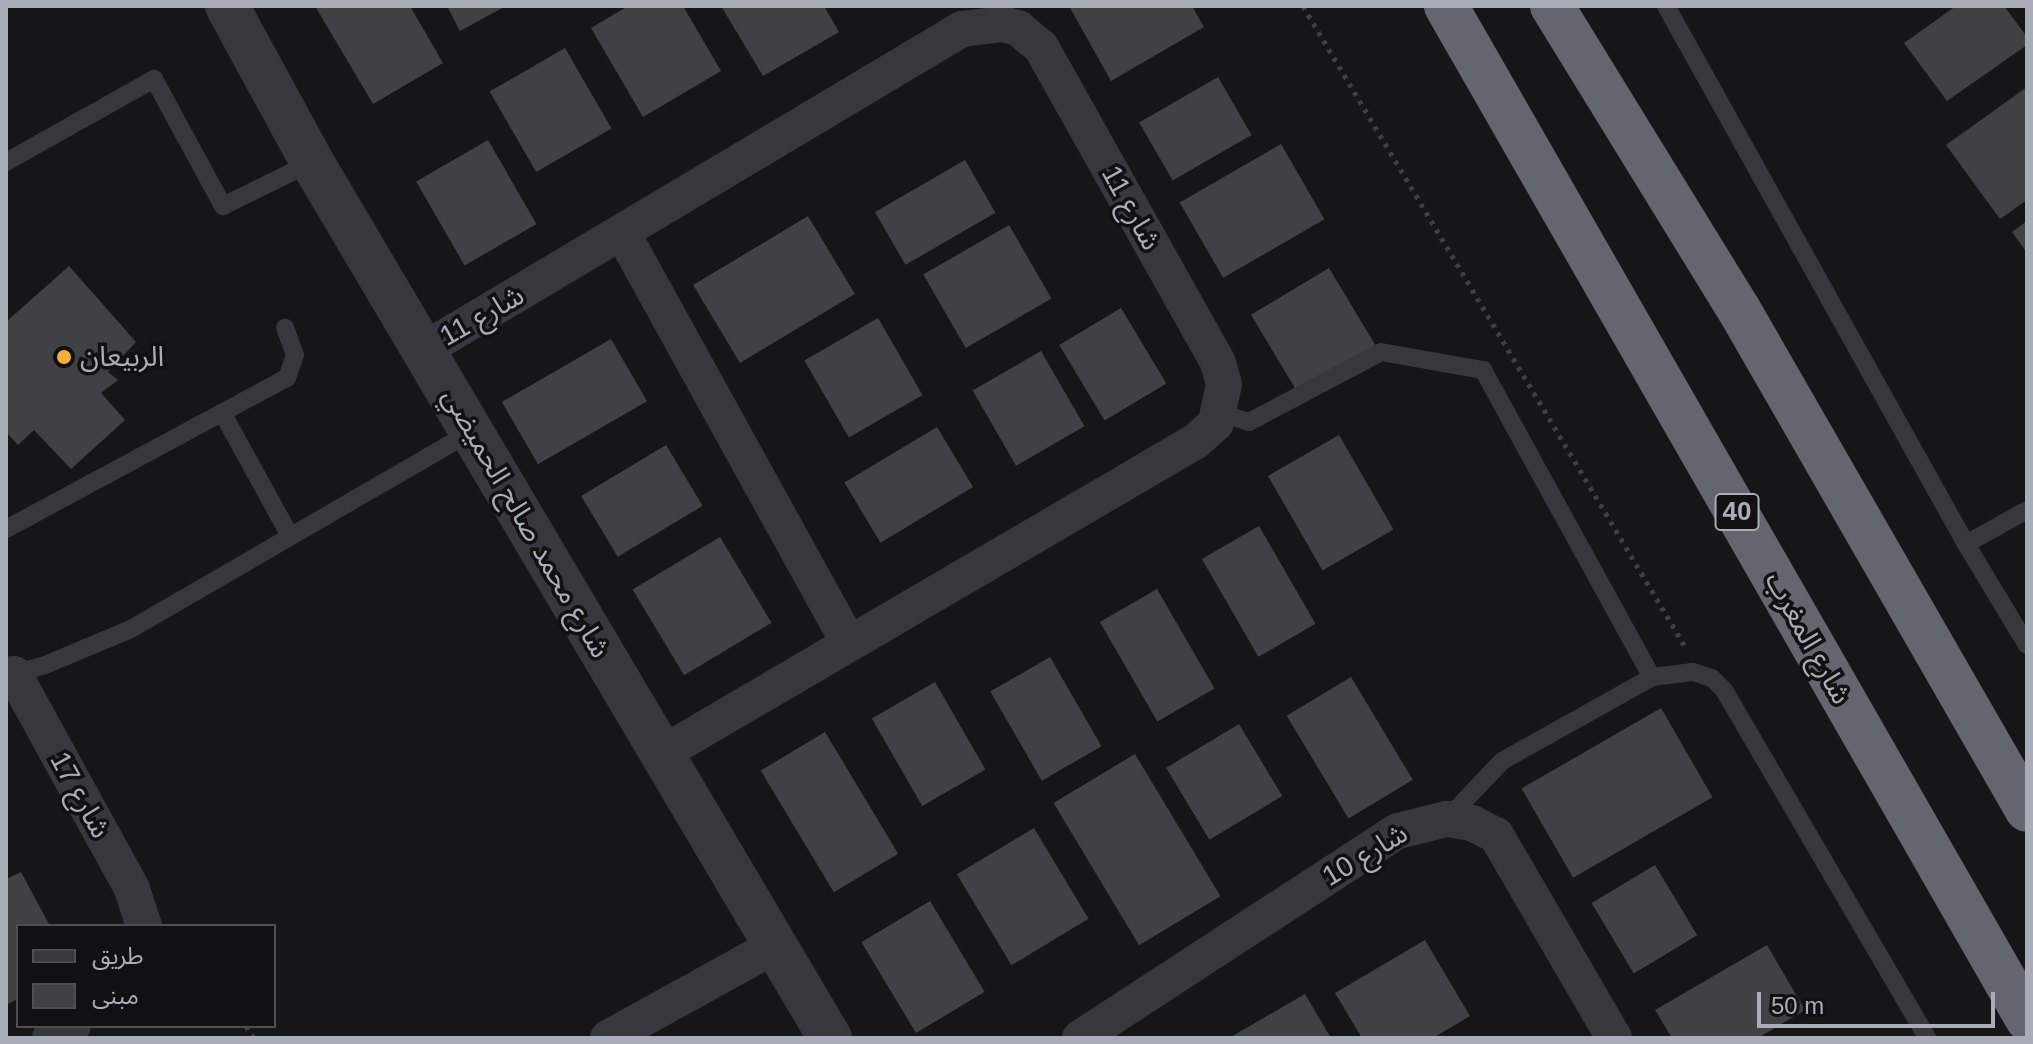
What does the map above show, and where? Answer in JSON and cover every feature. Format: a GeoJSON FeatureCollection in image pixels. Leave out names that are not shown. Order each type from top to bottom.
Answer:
{"type":"FeatureCollection","features":[{"type":"Feature","properties":{"kind":"highway","name":"شارع المغرب"},"geometry":{"type":"LineString","coordinates":[[1446,6],[1653,361],[1896,795],[2027,1019]]}},
{"type":"Feature","properties":{"kind":"highway"},"geometry":{"type":"LineString","coordinates":[[1552,6],[1738,308],[2027,810]]}},
{"type":"Feature","properties":{"kind":"street","name":"شارع محمد صالح الحميضي"},"geometry":{"type":"LineString","coordinates":[[227,6],[312,162],[830,1038]]}},
{"type":"Feature","properties":{"kind":"street","name":"شارع 11"},"geometry":{"type":"LineString","coordinates":[[425,349],[623,234],[962,29],[1006,15],[1041,47],[1223,373],[1221,413]]}},
{"type":"Feature","properties":{"kind":"street"},"geometry":{"type":"LineString","coordinates":[[623,234],[849,643]]}},
{"type":"Feature","properties":{"kind":"street"},"geometry":{"type":"LineString","coordinates":[[661,754],[1196,441],[1216,423],[1221,413]]}},
{"type":"Feature","properties":{"kind":"street","name":"شارع 17"},"geometry":{"type":"LineString","coordinates":[[9,670],[132,889],[143,924]]}},
{"type":"Feature","properties":{"kind":"street"},"geometry":{"type":"LineString","coordinates":[[1896,795],[2015,1038]]}},
{"type":"Feature","properties":{"kind":"street","name":"شارع 10"},"geometry":{"type":"LineString","coordinates":[[1086,1037],[1398,831],[1447,819],[1472,823],[1496,835],[1614,1038]]}},
{"type":"Feature","properties":{"kind":"street"},"geometry":{"type":"LineString","coordinates":[[608,1038],[775,946]]}},
{"type":"Feature","properties":{"kind":"street"},"geometry":{"type":"LineString","coordinates":[[50,1038],[69,1028]]}},
{"type":"Feature","properties":{"kind":"lane"},"geometry":{"type":"LineString","coordinates":[[1666,6],[1966,544],[2027,645]]}},
{"type":"Feature","properties":{"kind":"lane"},"geometry":{"type":"LineString","coordinates":[[8,155],[154,79],[223,206],[312,162]]}},
{"type":"Feature","properties":{"kind":"lane"},"geometry":{"type":"LineString","coordinates":[[6,529],[280,383],[292,371],[295,355],[285,328]]}},
{"type":"Feature","properties":{"kind":"lane"},"geometry":{"type":"LineString","coordinates":[[1221,413],[1249,422],[1381,352],[1483,370],[1652,677]]}},
{"type":"Feature","properties":{"kind":"lane"},"geometry":{"type":"LineString","coordinates":[[223,414],[290,536]]}},
{"type":"Feature","properties":{"kind":"lane"},"geometry":{"type":"LineString","coordinates":[[9,670],[93,647],[131,629],[472,431]]}},
{"type":"Feature","properties":{"kind":"lane"},"geometry":{"type":"LineString","coordinates":[[1966,544],[2027,510]]}},
{"type":"Feature","properties":{"kind":"lane"},"geometry":{"type":"LineString","coordinates":[[1447,819],[1502,761],[1652,677],[1668,673],[1702,674],[1724,690],[1927,1038]]}},
{"type":"Feature","properties":{"kind":"path"},"geometry":{"type":"LineString","coordinates":[[1303,6],[1702,674]]}},
{"type":"Feature","properties":{"kind":"building"},"geometry":{"type":"Polygon","coordinates":[[[315,6],[410,6],[443,63],[373,104],[315,6]]]}},
{"type":"Feature","properties":{"kind":"building"},"geometry":{"type":"Polygon","coordinates":[[[447,6],[506,6],[460,31],[447,6]]]}},
{"type":"Feature","properties":{"kind":"building"},"geometry":{"type":"Polygon","coordinates":[[[628,6],[683,6],[721,71],[643,117],[591,28],[628,6]]]}},
{"type":"Feature","properties":{"kind":"building"},"geometry":{"type":"Polygon","coordinates":[[[721,6],[824,6],[839,32],[763,76],[721,6]]]}},
{"type":"Feature","properties":{"kind":"building"},"geometry":{"type":"Polygon","coordinates":[[[1069,6],[1192,6],[1204,27],[1111,81],[1069,6]]]}},
{"type":"Feature","properties":{"kind":"building"},"geometry":{"type":"Polygon","coordinates":[[[1956,6],[2004,6],[2027,37],[2027,45],[1947,101],[1904,43],[1956,6]]]}},
{"type":"Feature","properties":{"kind":"building"},"geometry":{"type":"Polygon","coordinates":[[[565,48],[612,129],[536,172],[490,92],[565,48]]]}},
{"type":"Feature","properties":{"kind":"building"},"geometry":{"type":"Polygon","coordinates":[[[1218,77],[1252,135],[1173,181],[1139,122],[1218,77]]]}},
{"type":"Feature","properties":{"kind":"building"},"geometry":{"type":"Polygon","coordinates":[[[2027,87],[2027,200],[2000,219],[1946,145],[2027,87]]]}},
{"type":"Feature","properties":{"kind":"building"},"geometry":{"type":"Polygon","coordinates":[[[488,140],[536,224],[465,266],[416,182],[488,140]]]}},
{"type":"Feature","properties":{"kind":"building"},"geometry":{"type":"Polygon","coordinates":[[[1281,144],[1324,219],[1223,278],[1180,202],[1281,144]]]}},
{"type":"Feature","properties":{"kind":"building"},"geometry":{"type":"Polygon","coordinates":[[[965,160],[996,213],[905,265],[875,212],[965,160]]]}},
{"type":"Feature","properties":{"kind":"building"},"geometry":{"type":"Polygon","coordinates":[[[808,216],[855,294],[740,363],[693,285],[808,216]]]}},
{"type":"Feature","properties":{"kind":"building"},"geometry":{"type":"Polygon","coordinates":[[[2027,221],[2027,253],[2012,232],[2027,221]]]}},
{"type":"Feature","properties":{"kind":"building"},"geometry":{"type":"Polygon","coordinates":[[[1009,225],[1052,299],[966,348],[923,275],[1009,225]]]}},
{"type":"Feature","properties":{"kind":"building","name":"الربيعان"},"geometry":{"type":"Polygon","coordinates":[[[69,266],[136,342],[108,372],[118,380],[101,393],[125,420],[71,469],[34,430],[18,445],[6,432],[6,322],[69,266]]]}},
{"type":"Feature","properties":{"kind":"building"},"geometry":{"type":"Polygon","coordinates":[[[1329,268],[1377,348],[1299,395],[1251,315],[1329,268]]]}},
{"type":"Feature","properties":{"kind":"building"},"geometry":{"type":"Polygon","coordinates":[[[1121,308],[1166,383],[1105,421],[1059,345],[1121,308]]]}},
{"type":"Feature","properties":{"kind":"building"},"geometry":{"type":"Polygon","coordinates":[[[878,318],[922,395],[849,438],[804,360],[878,318]]]}},
{"type":"Feature","properties":{"kind":"building"},"geometry":{"type":"Polygon","coordinates":[[[611,339],[647,401],[538,464],[502,402],[611,339]]]}},
{"type":"Feature","properties":{"kind":"building"},"geometry":{"type":"Polygon","coordinates":[[[1041,351],[1084,426],[1016,466],[973,390],[1041,351]]]}},
{"type":"Feature","properties":{"kind":"building"},"geometry":{"type":"Polygon","coordinates":[[[937,427],[973,487],[880,543],[844,483],[937,427]]]}},
{"type":"Feature","properties":{"kind":"building"},"geometry":{"type":"Polygon","coordinates":[[[1339,435],[1394,529],[1322,570],[1268,476],[1339,435]]]}},
{"type":"Feature","properties":{"kind":"building"},"geometry":{"type":"Polygon","coordinates":[[[666,445],[703,506],[618,557],[581,496],[666,445]]]}},
{"type":"Feature","properties":{"kind":"building"},"geometry":{"type":"Polygon","coordinates":[[[1259,526],[1316,624],[1258,657],[1202,559],[1259,526]]]}},
{"type":"Feature","properties":{"kind":"building"},"geometry":{"type":"Polygon","coordinates":[[[720,537],[772,623],[684,675],[633,590],[720,537]]]}},
{"type":"Feature","properties":{"kind":"building"},"geometry":{"type":"Polygon","coordinates":[[[1157,589],[1214,689],[1157,722],[1100,622],[1157,589]]]}},
{"type":"Feature","properties":{"kind":"building"},"geometry":{"type":"Polygon","coordinates":[[[1050,657],[1102,746],[1042,781],[990,692],[1050,657]]]}},
{"type":"Feature","properties":{"kind":"building"},"geometry":{"type":"Polygon","coordinates":[[[1351,677],[1413,780],[1349,818],[1287,716],[1351,677]]]}},
{"type":"Feature","properties":{"kind":"building"},"geometry":{"type":"Polygon","coordinates":[[[935,682],[986,769],[922,806],[872,718],[935,682]]]}},
{"type":"Feature","properties":{"kind":"building"},"geometry":{"type":"Polygon","coordinates":[[[1661,708],[1712,797],[1573,878],[1522,789],[1661,708]]]}},
{"type":"Feature","properties":{"kind":"building"},"geometry":{"type":"Polygon","coordinates":[[[1239,724],[1282,796],[1209,840],[1166,768],[1239,724]]]}},
{"type":"Feature","properties":{"kind":"building"},"geometry":{"type":"Polygon","coordinates":[[[825,732],[898,854],[834,892],[761,771],[825,732]]]}},
{"type":"Feature","properties":{"kind":"building"},"geometry":{"type":"Polygon","coordinates":[[[1135,754],[1220,896],[1139,945],[1054,803],[1135,754]]]}},
{"type":"Feature","properties":{"kind":"building"},"geometry":{"type":"Polygon","coordinates":[[[1034,828],[1089,919],[1011,965],[957,874],[1034,828]]]}},
{"type":"Feature","properties":{"kind":"building"},"geometry":{"type":"Polygon","coordinates":[[[1655,865],[1697,935],[1634,973],[1592,903],[1655,865]]]}},
{"type":"Feature","properties":{"kind":"building"},"geometry":{"type":"Polygon","coordinates":[[[21,872],[49,924],[16,924],[16,1000],[6,1005],[6,879],[21,872]]]}},
{"type":"Feature","properties":{"kind":"building"},"geometry":{"type":"Polygon","coordinates":[[[930,901],[985,992],[916,1033],[861,942],[930,901]]]}},
{"type":"Feature","properties":{"kind":"building"},"geometry":{"type":"Polygon","coordinates":[[[1425,940],[1470,1016],[1433,1038],[1362,1038],[1335,993],[1425,940]]]}},
{"type":"Feature","properties":{"kind":"building"},"geometry":{"type":"Polygon","coordinates":[[[1767,945],[1805,1010],[1758,1038],[1672,1038],[1655,1010],[1767,945]]]}},
{"type":"Feature","properties":{"kind":"building"},"geometry":{"type":"Polygon","coordinates":[[[1305,994],[1331,1038],[1229,1038],[1305,994]]]}},
{"type":"Feature","properties":{"kind":"place","name":"الربيعان"},"geometry":{"type":"Point","coordinates":[64,357]}}]}
